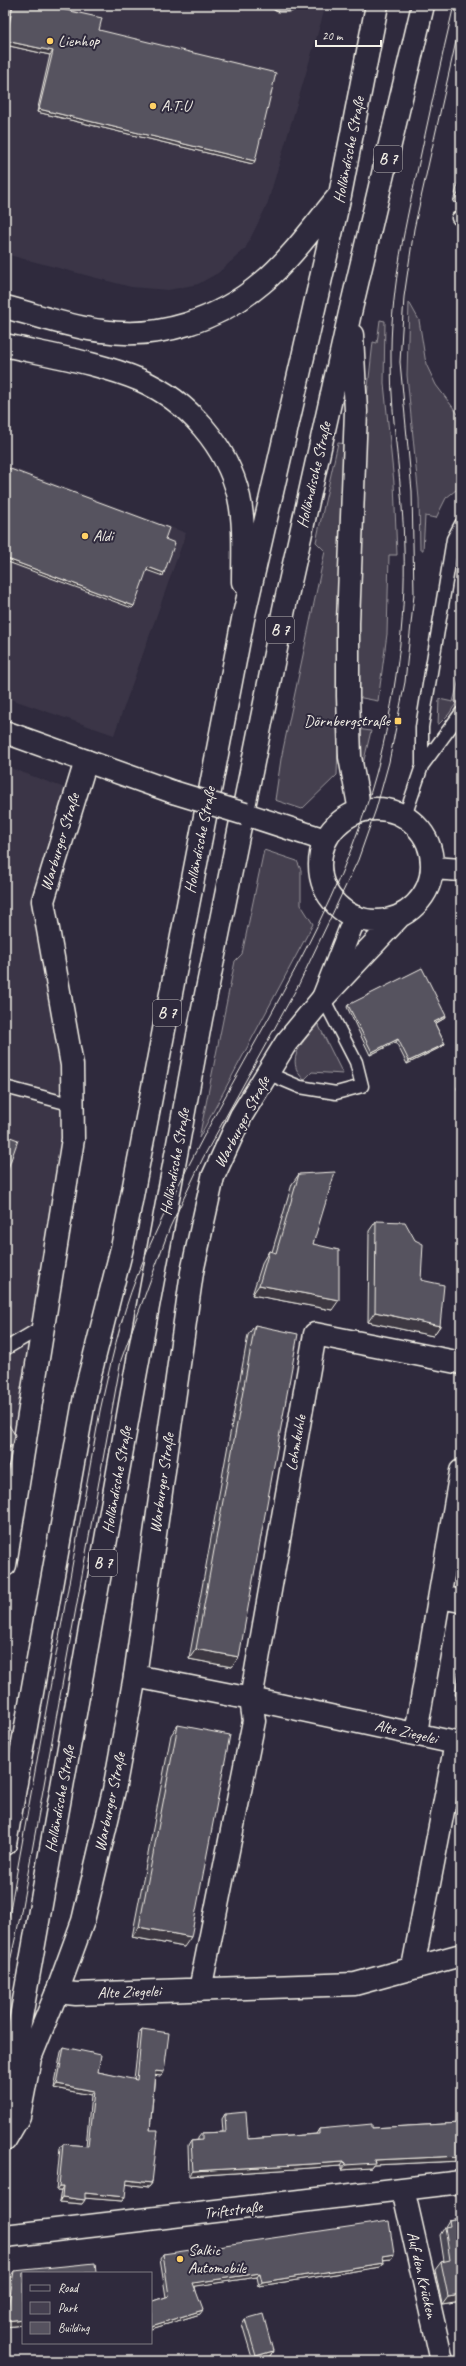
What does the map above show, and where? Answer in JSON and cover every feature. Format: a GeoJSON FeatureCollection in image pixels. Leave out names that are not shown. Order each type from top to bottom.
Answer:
{"type":"FeatureCollection","features":[{"type":"Feature","properties":{"kind":"main road","name":"Holländische Straße"},"geometry":{"type":"LineString","coordinates":[[5,1844],[86,1390],[122,1248],[243,619],[340,195],[377,5]]}},
{"type":"Feature","properties":{"kind":"main road","name":"Holländische Straße"},"geometry":{"type":"LineString","coordinates":[[5,2107],[134,1382],[201,1019],[284,609],[350,313],[424,5]]}},
{"type":"Feature","properties":{"kind":"main road"},"geometry":{"type":"LineString","coordinates":[[5,307],[78,327],[121,333],[152,332],[200,321],[243,298],[263,283],[281,265],[340,195]]}},
{"type":"Feature","properties":{"kind":"main road"},"geometry":{"type":"LineString","coordinates":[[350,313],[356,410],[348,623],[348,696],[350,757],[360,811]]}},
{"type":"Feature","properties":{"kind":"main road"},"geometry":{"type":"LineString","coordinates":[[5,345],[119,373],[140,380],[177,402],[208,433],[221,452],[238,496],[242,519],[243,619]]}},
{"type":"Feature","properties":{"kind":"main road"},"geometry":{"type":"LineString","coordinates":[[5,732],[173,792],[326,840]]}},
{"type":"Feature","properties":{"kind":"main road","name":"Warburger Straße"},"geometry":{"type":"LineString","coordinates":[[5,1565],[73,1139],[72,1065],[43,901],[86,761]]}},
{"type":"Feature","properties":{"kind":"main road"},"geometry":{"type":"LineString","coordinates":[[386,810],[405,816],[417,826],[426,838],[432,852],[433,868],[430,883],[423,897],[413,908],[400,916],[385,921],[370,921],[355,917],[334,901],[324,885],[320,870],[321,854],[326,840],[334,827],[346,817],[360,811],[386,810]]}},
{"type":"Feature","properties":{"kind":"main road"},"geometry":{"type":"LineString","coordinates":[[433,868],[461,870]]}},
{"type":"Feature","properties":{"kind":"main road","name":"Warburger Straße"},"geometry":{"type":"LineString","coordinates":[[5,2140],[19,2116],[30,2058],[57,1992],[85,1914],[114,1790],[135,1676],[194,1265],[213,1177],[241,1116],[286,1043],[323,998],[400,916]]}},
{"type":"Feature","properties":{"kind":"main road","name":"Warburger Straße"},"geometry":{"type":"LineString","coordinates":[[323,998],[355,917]]}},
{"type":"Feature","properties":{"kind":"main road","name":"Lehmkuhle"},"geometry":{"type":"LineString","coordinates":[[251,1699],[315,1334],[461,1363]]}},
{"type":"Feature","properties":{"kind":"main road"},"geometry":{"type":"LineString","coordinates":[[416,1733],[461,1471]]}},
{"type":"Feature","properties":{"kind":"main road"},"geometry":{"type":"LineString","coordinates":[[440,1597],[461,1601]]}},
{"type":"Feature","properties":{"kind":"main road","name":"Alte Ziegelei"},"geometry":{"type":"LineString","coordinates":[[135,1676],[416,1733],[456,1743],[414,1967]]}},
{"type":"Feature","properties":{"kind":"main road"},"geometry":{"type":"LineString","coordinates":[[200,1990],[254,1721],[251,1699]]}},
{"type":"Feature","properties":{"kind":"main road","name":"Alte Ziegelei"},"geometry":{"type":"LineString","coordinates":[[57,1992],[76,1994],[355,1984],[461,1955]]}},
{"type":"Feature","properties":{"kind":"main road","name":"Triftstraße"},"geometry":{"type":"LineString","coordinates":[[5,2236],[461,2182]]}},
{"type":"Feature","properties":{"kind":"main road","name":"Auf den Krücken"},"geometry":{"type":"LineString","coordinates":[[403,2190],[442,2361]]}},
{"type":"Feature","properties":{"kind":"lane"},"geometry":{"type":"LineString","coordinates":[[279,5],[289,5]]}},
{"type":"Feature","properties":{"kind":"lane"},"geometry":{"type":"LineString","coordinates":[[422,766],[422,727],[453,539],[461,524]]}},
{"type":"Feature","properties":{"kind":"lane"},"geometry":{"type":"LineString","coordinates":[[405,816],[422,766],[461,713]]}},
{"type":"Feature","properties":{"kind":"lane"},"geometry":{"type":"LineString","coordinates":[[267,1073],[300,1087],[336,1093],[362,1086],[356,1062],[323,998]]}},
{"type":"Feature","properties":{"kind":"lane"},"geometry":{"type":"LineString","coordinates":[[5,1087],[72,1104]]}},
{"type":"Feature","properties":{"kind":"lane"},"geometry":{"type":"LineString","coordinates":[[5,1349],[42,1327]]}},
{"type":"Feature","properties":{"kind":"shaded area"},"geometry":{"type":"Polygon","coordinates":[[[5,5],[326,5],[267,205],[245,249],[218,273],[198,284],[168,290],[131,287],[5,254],[5,5]]]}},
{"type":"Feature","properties":{"kind":"shaded area"},"geometry":{"type":"Polygon","coordinates":[[[5,465],[186,533],[114,735],[5,697],[5,465]]]}},
{"type":"Feature","properties":{"kind":"shaded area"},"geometry":{"type":"Polygon","coordinates":[[[5,766],[70,790],[38,901],[72,1065],[5,1565],[5,766]]]}},
{"type":"Feature","properties":{"kind":"green space"},"geometry":{"type":"Polygon","coordinates":[[[409,302],[419,320],[426,364],[436,385],[461,418],[461,486],[446,498],[436,518],[425,516],[423,550],[420,550],[419,499],[407,375],[409,302]]]}},
{"type":"Feature","properties":{"kind":"green space"},"geometry":{"type":"Polygon","coordinates":[[[380,320],[385,321],[384,383],[394,483],[397,555],[389,555],[387,634],[378,701],[357,697],[363,479],[367,396],[373,342],[377,343],[380,320]]]}},
{"type":"Feature","properties":{"kind":"green space"},"geometry":{"type":"Polygon","coordinates":[[[338,443],[348,444],[337,775],[302,809],[275,800],[281,759],[325,551],[316,542],[338,443]]]}},
{"type":"Feature","properties":{"kind":"green space"},"geometry":{"type":"Polygon","coordinates":[[[461,672],[461,696],[449,714],[438,725],[439,699],[453,702],[461,672]]]}},
{"type":"Feature","properties":{"kind":"green space"},"geometry":{"type":"Polygon","coordinates":[[[357,729],[371,731],[362,768],[357,729]]]}},
{"type":"Feature","properties":{"kind":"green space"},"geometry":{"type":"Polygon","coordinates":[[[264,850],[297,861],[301,870],[301,905],[313,924],[199,1138],[235,961],[242,954],[264,850]]]}},
{"type":"Feature","properties":{"kind":"green space"},"geometry":{"type":"Polygon","coordinates":[[[318,1024],[343,1074],[312,1072],[304,1080],[295,1065],[298,1050],[318,1024]]]}},
{"type":"Feature","properties":{"kind":"building","name":"A.T.U"},"geometry":{"type":"Polygon","coordinates":[[[13,5],[43,5],[102,18],[99,30],[276,73],[255,161],[39,109],[53,51],[6,41],[13,5]]]}},
{"type":"Feature","properties":{"kind":"building"},"geometry":{"type":"Polygon","coordinates":[[[461,184],[461,195],[458,194],[461,184]]]}},
{"type":"Feature","properties":{"kind":"building","name":"Aldi"},"geometry":{"type":"Polygon","coordinates":[[[5,467],[169,528],[165,539],[175,543],[164,573],[148,567],[134,606],[5,558],[5,467]]]}},
{"type":"Feature","properties":{"kind":"building"},"geometry":{"type":"Polygon","coordinates":[[[422,968],[446,1016],[434,1022],[445,1044],[409,1061],[398,1039],[372,1052],[348,1005],[422,968]]]}},
{"type":"Feature","properties":{"kind":"building"},"geometry":{"type":"Polygon","coordinates":[[[5,1135],[18,1140],[5,1177],[5,1135]]]}},
{"type":"Feature","properties":{"kind":"building"},"geometry":{"type":"Polygon","coordinates":[[[335,1172],[313,1244],[339,1250],[339,1300],[259,1285],[269,1251],[276,1253],[299,1174],[335,1172]]]}},
{"type":"Feature","properties":{"kind":"building"},"geometry":{"type":"Polygon","coordinates":[[[376,1221],[405,1222],[415,1240],[423,1244],[421,1280],[444,1285],[440,1326],[375,1312],[376,1221]]]}},
{"type":"Feature","properties":{"kind":"building"},"geometry":{"type":"Polygon","coordinates":[[[255,1325],[298,1334],[239,1657],[196,1649],[255,1325]]]}},
{"type":"Feature","properties":{"kind":"building"},"geometry":{"type":"Polygon","coordinates":[[[5,1419],[15,1435],[13,1444],[5,1449],[5,1419]]]}},
{"type":"Feature","properties":{"kind":"building"},"geometry":{"type":"Polygon","coordinates":[[[178,1725],[230,1735],[191,1937],[139,1927],[178,1725]]]}},
{"type":"Feature","properties":{"kind":"building"},"geometry":{"type":"Polygon","coordinates":[[[142,2029],[169,2033],[164,2072],[155,2071],[150,2130],[158,2130],[152,2183],[127,2180],[125,2197],[85,2193],[85,2200],[62,2197],[63,2186],[59,2186],[63,2144],[88,2146],[94,2091],[57,2084],[64,2047],[101,2055],[98,2072],[137,2080],[142,2029]]]}},
{"type":"Feature","properties":{"kind":"building"},"geometry":{"type":"Polygon","coordinates":[[[246,2112],[248,2139],[319,2134],[319,2129],[372,2124],[372,2128],[461,2123],[461,2156],[374,2160],[375,2163],[345,2165],[344,2162],[193,2171],[191,2141],[202,2140],[202,2133],[226,2132],[225,2114],[246,2112]]]}},
{"type":"Feature","properties":{"kind":"building"},"geometry":{"type":"Polygon","coordinates":[[[461,2218],[461,2294],[448,2296],[441,2262],[450,2260],[445,2227],[450,2226],[449,2220],[461,2218]]]}},
{"type":"Feature","properties":{"kind":"building"},"geometry":{"type":"Polygon","coordinates":[[[389,2221],[394,2254],[382,2256],[383,2263],[262,2282],[260,2273],[193,2283],[203,2310],[152,2326],[152,2302],[169,2296],[163,2254],[389,2221]]]}},
{"type":"Feature","properties":{"kind":"building"},"geometry":{"type":"Polygon","coordinates":[[[95,2263],[96,2272],[22,2272],[22,2319],[6,2321],[14,2271],[95,2263]]]}},
{"type":"Feature","properties":{"kind":"building"},"geometry":{"type":"Polygon","coordinates":[[[263,2314],[273,2351],[256,2356],[245,2319],[263,2314]]]}},
{"type":"Feature","properties":{"kind":"tram line"},"geometry":{"type":"LineString","coordinates":[[5,1938],[100,1411],[125,1309],[143,1261],[179,1185],[295,969],[341,874],[360,825],[383,746],[398,662],[404,576],[402,501],[393,408],[391,362],[391,338],[395,290],[407,219],[454,5]]}},
{"type":"Feature","properties":{"kind":"tram line"},"geometry":{"type":"LineString","coordinates":[[5,1984],[20,1917],[121,1360],[170,1227],[203,1158],[299,984],[358,860],[376,809],[389,762],[405,682],[414,595],[412,491],[400,362],[404,297],[414,229],[461,19]]}},
{"type":"Feature","properties":{"kind":"place","name":"Lienhop"},"geometry":{"type":"Point","coordinates":[50,41]}},
{"type":"Feature","properties":{"kind":"place","name":"A.T.U"},"geometry":{"type":"Point","coordinates":[153,106]}},
{"type":"Feature","properties":{"kind":"place","name":"Aldi"},"geometry":{"type":"Point","coordinates":[85,536]}},
{"type":"Feature","properties":{"kind":"place","name":"Dörnbergstraße"},"geometry":{"type":"Point","coordinates":[398,721]}},
{"type":"Feature","properties":{"kind":"place","name":"Salkic Automobile"},"geometry":{"type":"Point","coordinates":[180,2259]}}]}
